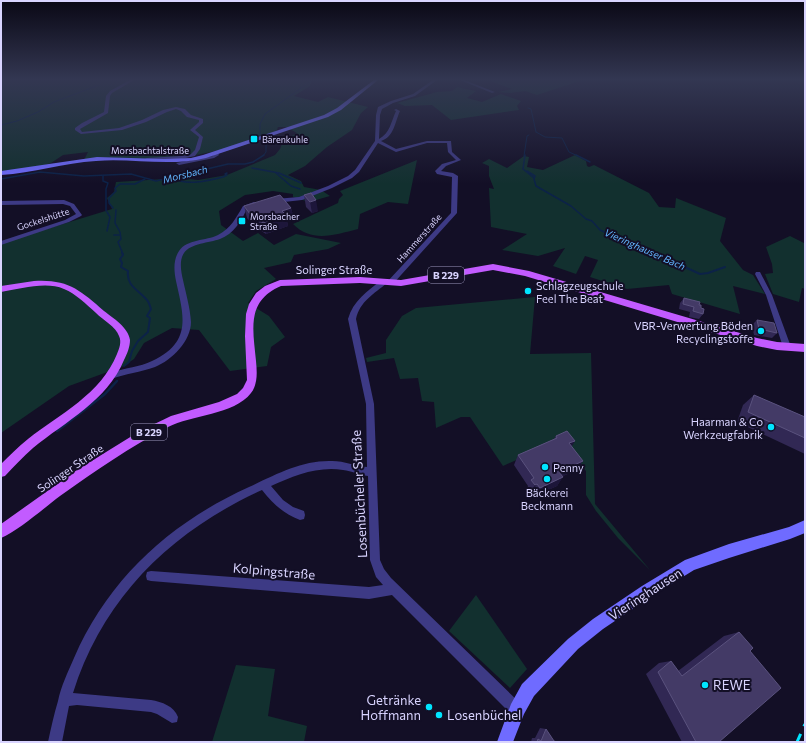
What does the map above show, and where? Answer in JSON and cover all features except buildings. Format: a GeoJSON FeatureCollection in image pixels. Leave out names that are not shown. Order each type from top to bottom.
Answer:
{"type":"FeatureCollection","features":[{"type":"Feature","properties":{"kind":"main road","name":"Morsbachtalstraße"},"geometry":{"type":"LineString","coordinates":[[1,174],[87,160],[165,161],[194,159],[216,154],[327,115]]}},
{"type":"Feature","properties":{"kind":"main road","name":"Solinger Straße"},"geometry":{"type":"LineString","coordinates":[[1,532],[90,468],[155,429],[175,419],[229,403],[245,393],[250,387],[252,377],[250,315],[254,302],[264,290],[277,284],[290,282],[360,280],[411,282],[479,268],[498,267],[753,341],[787,347],[805,348]]}},
{"type":"Feature","properties":{"kind":"main road"},"geometry":{"type":"LineString","coordinates":[[1,289],[54,284],[65,286],[77,293],[111,322],[124,336],[122,353],[111,376],[93,396],[34,441],[1,472]]}},
{"type":"Feature","properties":{"kind":"main road","name":"Vieringhausen"},"geometry":{"type":"LineString","coordinates":[[505,742],[517,710],[528,690],[573,644],[598,624],[653,587],[702,560],[790,533],[805,526]]}},
{"type":"Feature","properties":{"kind":"street"},"geometry":{"type":"LineString","coordinates":[[101,115],[80,126],[77,129],[78,131],[88,132],[120,128],[144,121],[157,115]]}},
{"type":"Feature","properties":{"kind":"street"},"geometry":{"type":"LineString","coordinates":[[142,160],[194,155],[201,137],[192,130],[201,122],[200,119],[188,115]]}},
{"type":"Feature","properties":{"kind":"street"},"geometry":{"type":"LineString","coordinates":[[111,376],[153,364],[168,355],[179,344],[185,334],[187,323],[186,308],[178,273],[178,261],[180,254],[193,244],[222,235],[236,224],[245,206],[266,201],[296,200],[342,182],[357,171],[377,141],[378,115]]}},
{"type":"Feature","properties":{"kind":"street"},"geometry":{"type":"LineString","coordinates":[[377,141],[384,139],[390,134],[397,115]]}},
{"type":"Feature","properties":{"kind":"street","name":"Hammerstraße"},"geometry":{"type":"LineString","coordinates":[[377,141],[396,151],[427,142],[449,142],[450,152],[459,160],[448,164],[438,171],[442,174],[455,176],[454,213],[387,282]]}},
{"type":"Feature","properties":{"kind":"street","name":"Gockelshütte"},"geometry":{"type":"LineString","coordinates":[[1,203],[64,202],[72,205],[79,215],[68,221],[1,243]]}},
{"type":"Feature","properties":{"kind":"street"},"geometry":{"type":"LineString","coordinates":[[758,274],[769,295],[787,347]]}},
{"type":"Feature","properties":{"kind":"street","name":"Losenbücheler Straße"},"geometry":{"type":"LineString","coordinates":[[387,282],[357,306],[352,319],[370,404],[375,560],[380,573],[392,587],[517,710]]}},
{"type":"Feature","properties":{"kind":"street"},"geometry":{"type":"LineString","coordinates":[[55,742],[64,700],[74,672],[110,603],[124,585],[170,541],[195,522],[223,504],[297,471],[314,466],[344,466],[363,472],[371,472]]}},
{"type":"Feature","properties":{"kind":"street"},"geometry":{"type":"LineString","coordinates":[[264,485],[290,512],[300,515]]}},
{"type":"Feature","properties":{"kind":"street","name":"Kolpingstraße"},"geometry":{"type":"LineString","coordinates":[[151,576],[167,576],[369,593],[390,590],[392,587]]}},
{"type":"Feature","properties":{"kind":"street"},"geometry":{"type":"LineString","coordinates":[[64,700],[77,699],[152,706],[160,708],[172,718]]}},
{"type":"Feature","properties":{"kind":"green space"},"geometry":{"type":"Polygon","coordinates":[[[1,115],[360,115],[352,130],[327,147],[305,166],[288,175],[301,181],[304,187],[321,190],[330,196],[309,202],[293,197],[293,194],[273,191],[245,195],[219,211],[221,225],[243,241],[258,233],[274,245],[296,234],[341,243],[328,249],[294,255],[291,262],[264,268],[276,279],[256,291],[248,303],[269,316],[285,337],[271,347],[267,366],[230,371],[199,330],[172,328],[144,343],[134,359],[124,366],[69,386],[1,433],[1,243],[112,209],[107,198],[114,192],[116,182],[180,178],[198,180],[227,175],[275,155],[280,149],[283,141],[297,133],[286,127],[278,127],[276,132],[226,149],[181,158],[84,160],[88,152],[63,155],[51,163],[39,167],[1,172],[1,115]]]}},
{"type":"Feature","properties":{"kind":"green space"},"geometry":{"type":"Polygon","coordinates":[[[444,115],[487,115],[451,120],[444,115]]]}},
{"type":"Feature","properties":{"kind":"green space"},"geometry":{"type":"Polygon","coordinates":[[[575,155],[586,161],[587,166],[589,167],[594,165],[649,193],[659,207],[675,208],[676,198],[726,218],[720,241],[743,270],[753,275],[765,294],[733,286],[740,314],[672,294],[669,285],[627,289],[590,277],[598,260],[585,256],[576,274],[553,266],[565,248],[538,256],[502,250],[527,234],[491,227],[489,188],[494,189],[489,176],[489,166],[482,163],[489,159],[507,168],[524,156],[529,157],[527,167],[543,170],[575,155]]]}},
{"type":"Feature","properties":{"kind":"green space"},"geometry":{"type":"Polygon","coordinates":[[[417,160],[408,204],[388,202],[360,214],[358,229],[332,235],[316,236],[308,234],[293,224],[338,203],[339,199],[343,195],[340,191],[417,160]]]}},
{"type":"Feature","properties":{"kind":"green space"},"geometry":{"type":"Polygon","coordinates":[[[790,236],[804,243],[805,247],[805,289],[802,288],[799,302],[773,294],[765,274],[773,273],[772,264],[766,247],[790,236]]]}},
{"type":"Feature","properties":{"kind":"green space"},"geometry":{"type":"Polygon","coordinates":[[[535,297],[530,354],[591,353],[595,504],[650,570],[618,538],[596,511],[586,495],[586,471],[561,440],[503,466],[470,417],[461,417],[436,428],[434,402],[422,401],[418,378],[400,379],[394,358],[367,362],[366,358],[386,353],[386,340],[402,316],[416,308],[535,297]]]}},
{"type":"Feature","properties":{"kind":"green space"},"geometry":{"type":"Polygon","coordinates":[[[476,595],[527,669],[510,688],[449,631],[476,595]]]}},
{"type":"Feature","properties":{"kind":"green space"},"geometry":{"type":"Polygon","coordinates":[[[236,665],[275,669],[268,716],[307,726],[304,742],[212,742],[236,665]]]}},
{"type":"Feature","properties":{"kind":"waterway"},"geometry":{"type":"LineString","coordinates":[[1,125],[17,121],[32,115]]}},
{"type":"Feature","properties":{"kind":"waterway","name":"Morsbach"},"geometry":{"type":"LineString","coordinates":[[264,155],[266,152],[266,141],[260,136],[260,124],[265,115]]}},
{"type":"Feature","properties":{"kind":"waterway"},"geometry":{"type":"LineString","coordinates":[[532,115],[536,132],[545,137],[562,138],[569,152],[578,156]]}},
{"type":"Feature","properties":{"kind":"waterway","name":"Vieringhauser Bach"},"geometry":{"type":"LineString","coordinates":[[524,156],[527,136],[529,135]]}},
{"type":"Feature","properties":{"kind":"waterway","name":"Morsbach"},"geometry":{"type":"LineString","coordinates":[[1,179],[40,172],[84,176],[131,174],[156,181],[228,164],[245,164],[253,162],[264,155]]}},
{"type":"Feature","properties":{"kind":"waterway","name":"Vieringhauser Bach"},"geometry":{"type":"LineString","coordinates":[[525,155],[523,169],[534,178]]}},
{"type":"Feature","properties":{"kind":"waterway"},"geometry":{"type":"LineString","coordinates":[[578,156],[590,162]]}},
{"type":"Feature","properties":{"kind":"waterway"},"geometry":{"type":"LineString","coordinates":[[252,168],[279,173],[301,183]]}},
{"type":"Feature","properties":{"kind":"waterway","name":"Vieringhauser Bach"},"geometry":{"type":"LineString","coordinates":[[527,171],[535,176],[534,179],[536,186],[571,206],[586,219],[592,221],[600,230],[620,239],[622,242],[639,246],[656,254]]}},
{"type":"Feature","properties":{"kind":"waterway"},"geometry":{"type":"LineString","coordinates":[[172,178],[184,182],[197,182],[223,177],[227,175],[225,174],[227,173]]}},
{"type":"Feature","properties":{"kind":"waterway"},"geometry":{"type":"LineString","coordinates":[[276,173],[291,186],[300,189]]}},
{"type":"Feature","properties":{"kind":"waterway"},"geometry":{"type":"LineString","coordinates":[[103,176],[103,181],[108,183],[106,189],[106,211]]}},
{"type":"Feature","properties":{"kind":"waterway"},"geometry":{"type":"LineString","coordinates":[[113,208],[109,203],[109,198],[116,191],[115,188],[120,184],[135,184],[145,179]]}},
{"type":"Feature","properties":{"kind":"waterway"},"geometry":{"type":"LineString","coordinates":[[116,210],[115,223],[120,232],[121,239],[118,242],[123,254]]}},
{"type":"Feature","properties":{"kind":"waterway"},"geometry":{"type":"LineString","coordinates":[[107,212],[110,217],[107,231]]}},
{"type":"Feature","properties":{"kind":"waterway"},"geometry":{"type":"LineString","coordinates":[[114,235],[119,235]]}},
{"type":"Feature","properties":{"kind":"waterway"},"geometry":{"type":"LineString","coordinates":[[122,253],[123,255],[120,259],[122,263],[121,267],[128,271],[131,284],[144,296],[151,309],[147,316],[150,318],[148,332],[138,341],[132,351],[129,362],[124,366]]}},
{"type":"Feature","properties":{"kind":"waterway","name":"Vieringhauser Bach"},"geometry":{"type":"LineString","coordinates":[[654,253],[700,274],[725,267]]}},
{"type":"Feature","properties":{"kind":"waterway"},"geometry":{"type":"LineString","coordinates":[[57,431],[105,394],[117,381]]}},
{"type":"Feature","properties":{"kind":"railway"},"geometry":{"type":"LineString","coordinates":[[797,742],[805,724]]}},
{"type":"Feature","properties":{"kind":"place","name":"Bärenkuhle"},"geometry":{"type":"Point","coordinates":[254,139]}},
{"type":"Feature","properties":{"kind":"place","name":"Morsbacher Straße"},"geometry":{"type":"Point","coordinates":[242,221]}},
{"type":"Feature","properties":{"kind":"place","name":"Schlagzeugschule Feel The Beat"},"geometry":{"type":"Point","coordinates":[528,291]}},
{"type":"Feature","properties":{"kind":"place","name":"VBR-Verwertung Böden Recyclingstoffe"},"geometry":{"type":"Point","coordinates":[761,331]}},
{"type":"Feature","properties":{"kind":"place","name":"Haarman & Co Werkzeugfabrik"},"geometry":{"type":"Point","coordinates":[771,427]}},
{"type":"Feature","properties":{"kind":"place","name":"Penny"},"geometry":{"type":"Point","coordinates":[545,467]}},
{"type":"Feature","properties":{"kind":"place","name":"Bäckerei Beckmann"},"geometry":{"type":"Point","coordinates":[547,479]}},
{"type":"Feature","properties":{"kind":"place","name":"REWE"},"geometry":{"type":"Point","coordinates":[705,685]}},
{"type":"Feature","properties":{"kind":"place","name":"Getränke Hoffmann"},"geometry":{"type":"Point","coordinates":[429,707]}},
{"type":"Feature","properties":{"kind":"place","name":"Losenbüchel"},"geometry":{"type":"Point","coordinates":[439,715]}}]}
